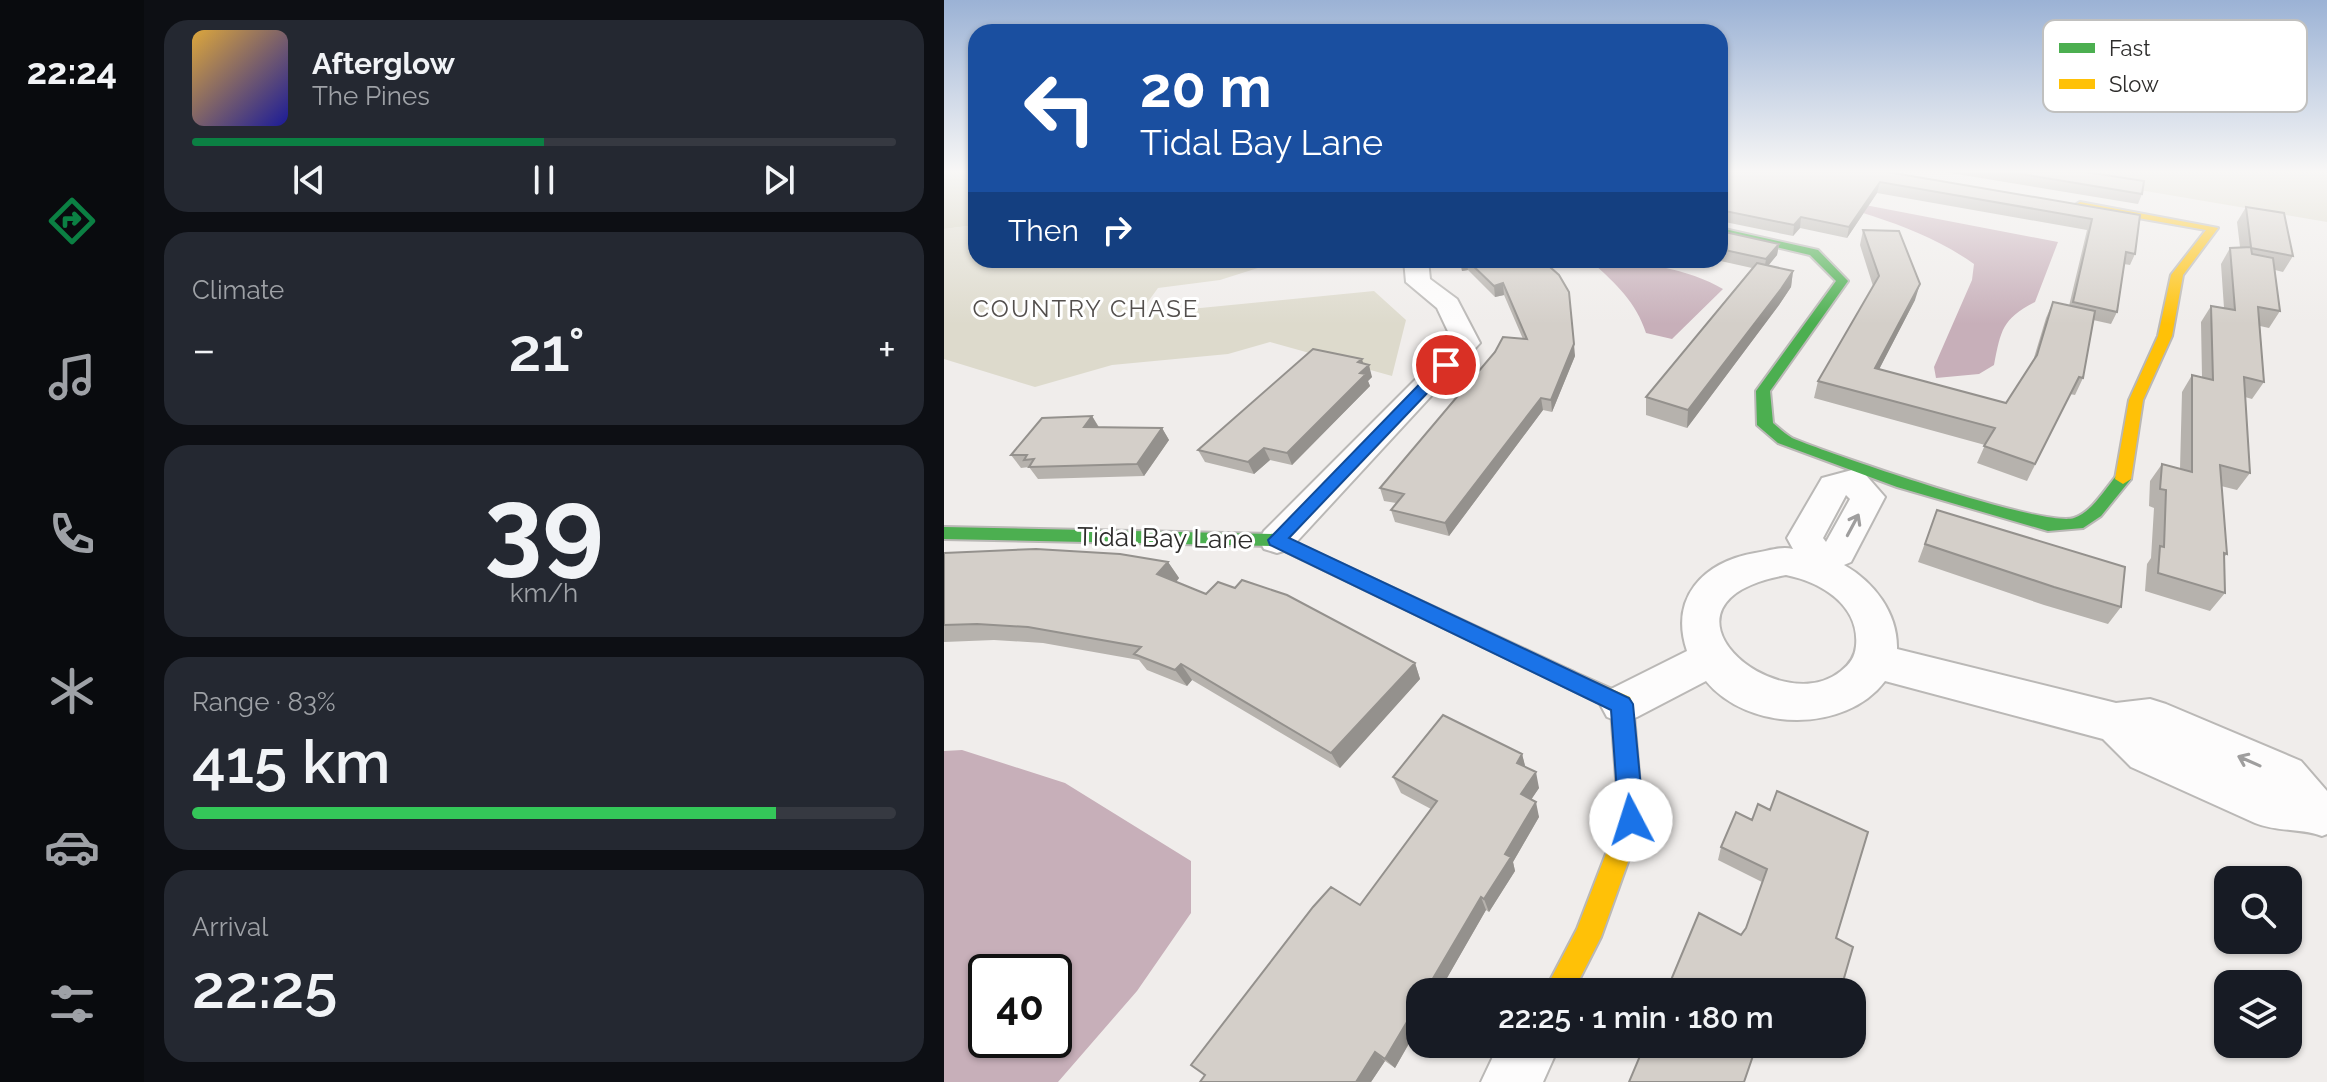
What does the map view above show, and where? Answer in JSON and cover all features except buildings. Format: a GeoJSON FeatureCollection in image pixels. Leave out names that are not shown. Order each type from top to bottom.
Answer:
{"type":"FeatureCollection","features":[{"type":"Feature","properties":{"kind":"street"},"geometry":{"type":"LineString","coordinates":[[1728,233],[1814,252],[1842,281],[1763,391],[1761,399],[1765,425],[1784,440],[1853,474],[2048,525],[2077,524],[2095,512],[2123,482],[2136,400],[2165,336],[2177,275],[2213,228],[2181,222]]}},
{"type":"Feature","properties":{"kind":"street"},"geometry":{"type":"LineString","coordinates":[[1277,540],[1467,343],[1448,304],[1418,282],[1417,268]]}},
{"type":"Feature","properties":{"kind":"street"},"geometry":{"type":"LineString","coordinates":[[1815,562],[1858,594],[1872,615],[1878,638],[1875,661],[1861,681],[1838,696],[1808,703],[1775,700],[1745,689],[1720,670],[1705,648],[1699,623],[1703,601],[1717,582],[1736,569],[1760,562],[1815,562],[1838,553],[1868,497],[1853,474]]}},
{"type":"Feature","properties":{"kind":"street","name":"Tidal Bay Lane"},"geometry":{"type":"LineString","coordinates":[[944,533],[1277,540],[1622,704]]}},
{"type":"Feature","properties":{"kind":"street"},"geometry":{"type":"LineString","coordinates":[[1565,978],[1587,937],[1631,820],[1622,704],[1712,658]]}},
{"type":"Feature","properties":{"kind":"street"},"geometry":{"type":"LineString","coordinates":[[1875,661],[2116,723],[2147,752],[2244,795],[2272,807],[2318,811]]}},
{"type":"Feature","properties":{"kind":"street"},"geometry":{"type":"LineString","coordinates":[[1511,1082],[1524,1058]]}},
{"type":"Feature","properties":{"kind":"shaded area"},"geometry":{"type":"Polygon","coordinates":[[[944,222],[968,222],[968,226],[944,229],[944,222]]]}},
{"type":"Feature","properties":{"kind":"shaded area"},"geometry":{"type":"Polygon","coordinates":[[[1889,222],[1956,222],[2058,242],[2035,302],[2016,314],[2005,327],[1994,365],[1979,374],[1936,378],[1934,367],[1972,280],[1974,264],[1926,236],[1889,222]]]}},
{"type":"Feature","properties":{"kind":"shaded area"},"geometry":{"type":"Polygon","coordinates":[[[968,226],[968,268],[1258,268],[1220,280],[1158,288],[1139,314],[1374,291],[1406,320],[1392,376],[1270,342],[1228,354],[1112,365],[1035,387],[944,359],[944,229],[968,226]]]}},
{"type":"Feature","properties":{"kind":"shaded area"},"geometry":{"type":"Polygon","coordinates":[[[1598,268],[1666,268],[1695,276],[1723,289],[1672,339],[1646,333],[1631,303],[1598,268]]]}},
{"type":"Feature","properties":{"kind":"shaded area"},"geometry":{"type":"Polygon","coordinates":[[[962,750],[1065,783],[1191,861],[1191,913],[1137,991],[1058,1082],[944,1082],[944,751],[962,750]]]}},
{"type":"Feature","properties":{"kind":"traffic: fast"},"geometry":{"type":"LineString","coordinates":[[1728,233],[1814,252],[1842,281],[1763,391],[1765,425],[1784,440],[1903,483],[2048,525],[2077,524],[2095,512],[2123,479]]}},
{"type":"Feature","properties":{"kind":"traffic: fast"},"geometry":{"type":"LineString","coordinates":[[944,533],[1277,540],[1567,678]]}},
{"type":"Feature","properties":{"kind":"traffic: slow"},"geometry":{"type":"LineString","coordinates":[[2123,479],[2136,400],[2165,336],[2177,275],[2213,228],[2181,222]]}},
{"type":"Feature","properties":{"kind":"traffic: slow"},"geometry":{"type":"LineString","coordinates":[[1565,978],[1587,937],[1631,820],[1622,704],[1567,678]]}},
{"type":"Feature","properties":{"kind":"district","name":"COUNTRY CHASE"},"geometry":{"type":"Point","coordinates":[1086,309]}},
{"type":"Feature","properties":{"kind":"route"},"geometry":{"type":"LineString","coordinates":[[1446,365],[1277,540],[1622,704],[1631,820]]}}]}
